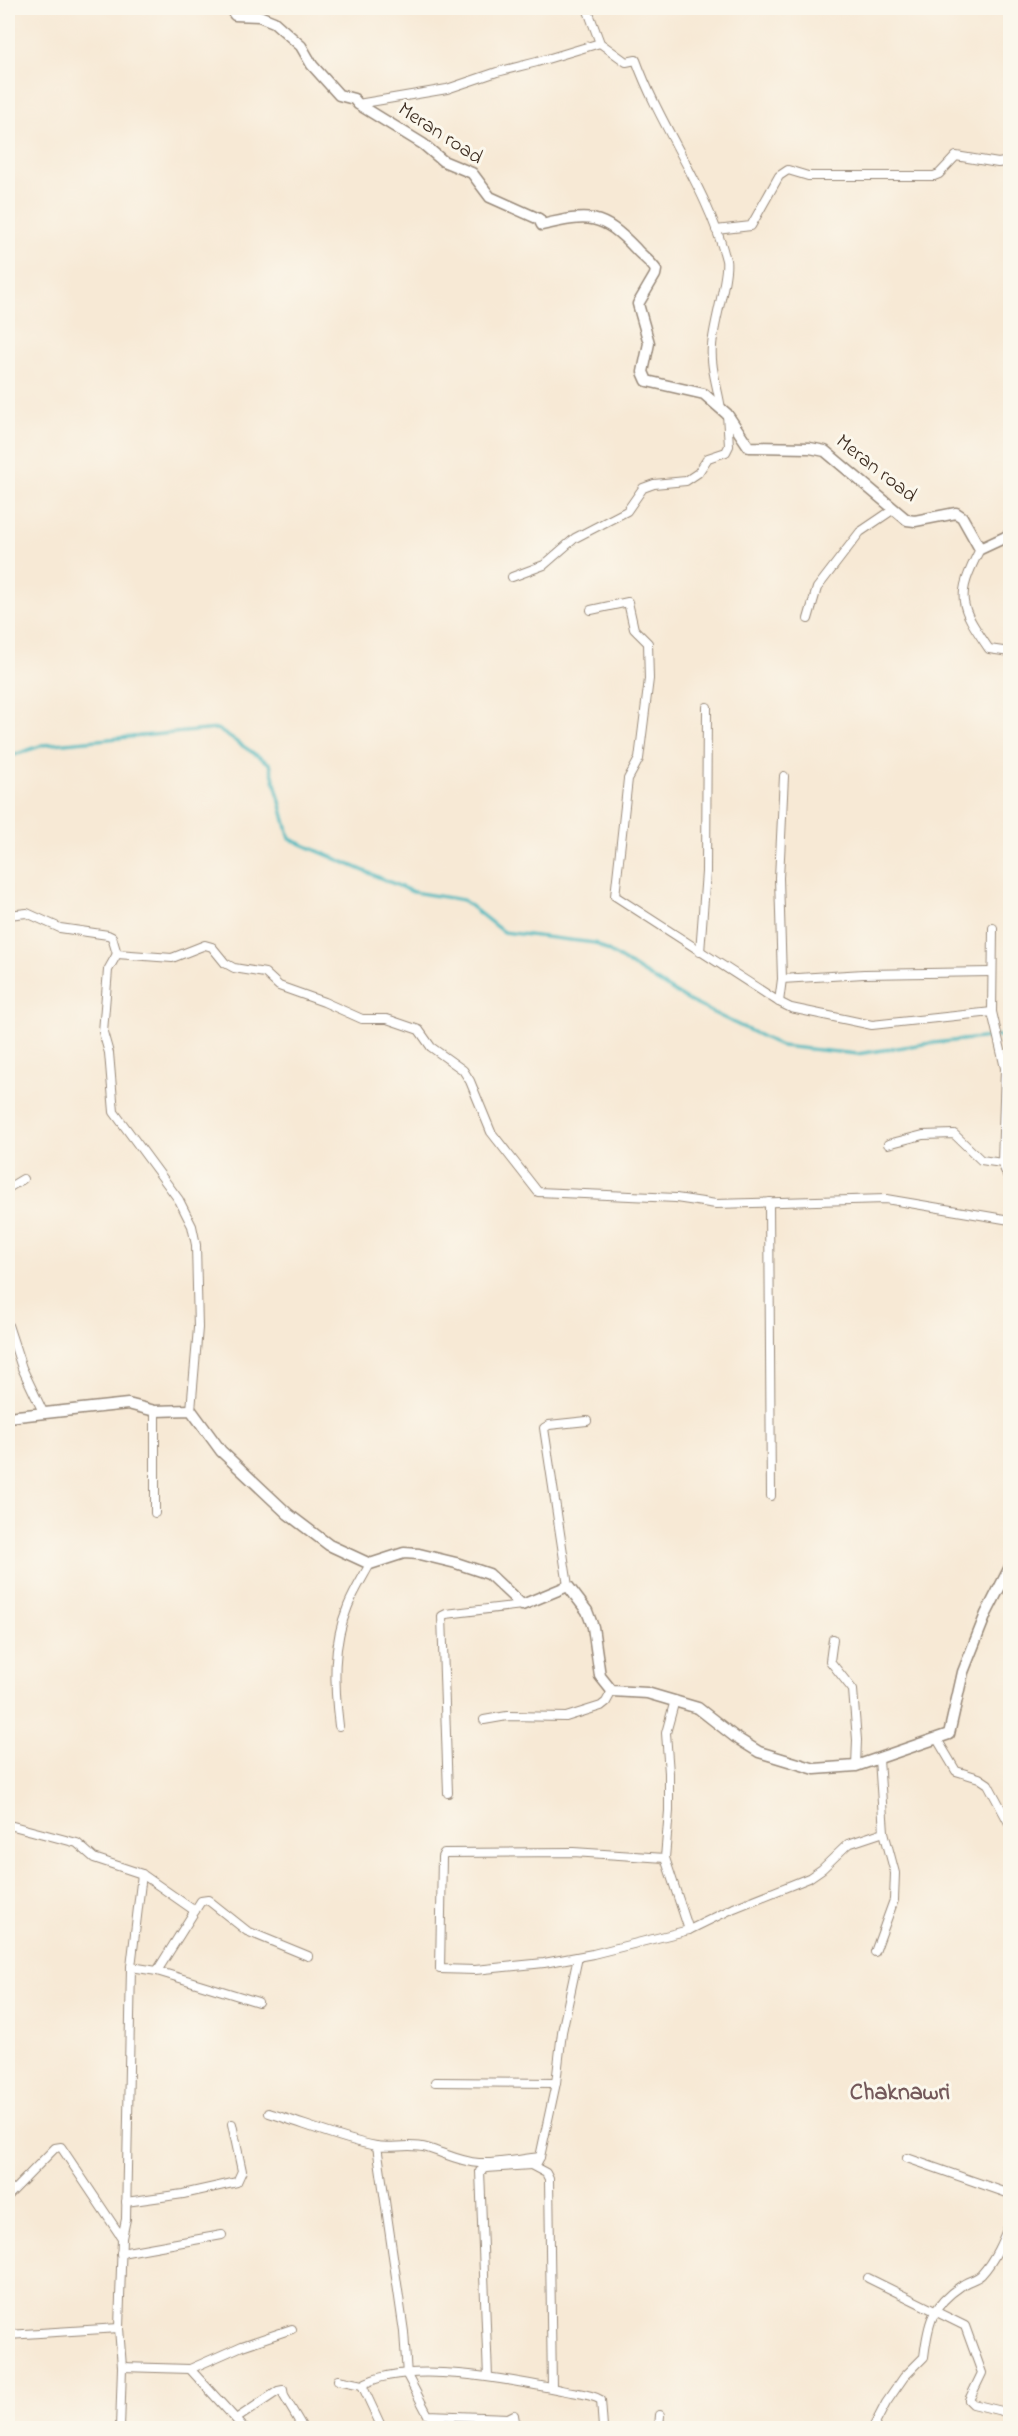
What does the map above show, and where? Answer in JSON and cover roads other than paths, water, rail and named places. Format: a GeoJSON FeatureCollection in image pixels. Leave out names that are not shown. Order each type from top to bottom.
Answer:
{"type":"FeatureCollection","features":[{"type":"Feature","properties":{"kind":"street","name":"Meran road"},"geometry":{"type":"LineString","coordinates":[[230,8],[235,15],[260,16],[274,22],[301,46],[312,65],[339,95],[354,99],[358,104],[423,144],[443,161],[472,173],[490,197],[539,219],[542,225],[577,217],[596,219],[618,230],[656,270],[655,276],[638,304],[649,343],[644,376],[647,381],[704,394],[724,412],[749,447],[754,449],[810,448],[825,451],[907,520],[915,521],[956,513],[962,517],[980,549]]}},
{"type":"Feature","properties":{"kind":"street"},"geometry":{"type":"LineString","coordinates":[[512,577],[544,565],[575,538],[627,511],[643,489],[654,484],[686,481],[698,473],[708,458],[729,449],[712,350],[727,264],[716,230],[678,149],[647,92],[636,60],[626,62],[600,43],[587,8]]}},
{"type":"Feature","properties":{"kind":"street"},"geometry":{"type":"LineString","coordinates":[[358,104],[447,89],[497,72],[600,43]]}},
{"type":"Feature","properties":{"kind":"street"},"geometry":{"type":"LineString","coordinates":[[716,230],[751,226],[779,176],[788,170],[808,176],[934,176],[939,174],[956,156],[998,163],[1011,161]]}},
{"type":"Feature","properties":{"kind":"street"},"geometry":{"type":"LineString","coordinates":[[808,619],[817,588],[860,532],[894,509]]}},
{"type":"Feature","properties":{"kind":"street"},"geometry":{"type":"LineString","coordinates":[[1010,652],[989,649],[966,615],[963,604],[965,578],[980,549],[1011,535]]}},
{"type":"Feature","properties":{"kind":"street"},"geometry":{"type":"LineString","coordinates":[[591,610],[628,602],[634,628],[648,643],[648,690],[639,759],[628,779],[615,896],[791,1008],[872,1025],[992,1012]]}},
{"type":"Feature","properties":{"kind":"street"},"geometry":{"type":"LineString","coordinates":[[700,952],[706,872],[707,707]]}},
{"type":"Feature","properties":{"kind":"street"},"geometry":{"type":"LineString","coordinates":[[779,1002],[782,979],[779,878],[784,777]]}},
{"type":"Feature","properties":{"kind":"street"},"geometry":{"type":"LineString","coordinates":[[8,915],[27,913],[60,928],[112,937],[117,954],[108,970],[103,1032],[109,1053],[114,1112],[157,1167],[179,1200],[192,1226],[196,1245],[198,1328],[191,1410],[221,1451],[288,1514],[329,1545],[370,1564],[404,1553],[419,1554],[456,1563],[489,1574],[522,1605]]}},
{"type":"Feature","properties":{"kind":"street"},"geometry":{"type":"LineString","coordinates":[[993,928],[992,1012],[1005,1068],[1002,1163],[1011,1182]]}},
{"type":"Feature","properties":{"kind":"street"},"geometry":{"type":"LineString","coordinates":[[117,954],[172,958],[180,957],[196,946],[205,945],[212,947],[225,963],[234,968],[265,973],[279,986],[362,1019],[387,1018],[419,1030],[431,1047],[463,1070],[470,1081],[491,1132],[538,1192],[676,1198],[716,1204],[886,1199],[1011,1220]]}},
{"type":"Feature","properties":{"kind":"street"},"geometry":{"type":"LineString","coordinates":[[782,979],[864,974],[991,972]]}},
{"type":"Feature","properties":{"kind":"street"},"geometry":{"type":"LineString","coordinates":[[888,1144],[923,1135],[954,1134],[981,1160],[1002,1163]]}},
{"type":"Feature","properties":{"kind":"street"},"geometry":{"type":"LineString","coordinates":[[8,1188],[22,1179]]}},
{"type":"Feature","properties":{"kind":"street"},"geometry":{"type":"LineString","coordinates":[[769,1202],[771,1496]]}},
{"type":"Feature","properties":{"kind":"street"},"geometry":{"type":"LineString","coordinates":[[8,1325],[22,1368],[43,1412]]}},
{"type":"Feature","properties":{"kind":"street"},"geometry":{"type":"LineString","coordinates":[[8,1416],[128,1404],[155,1411],[191,1410]]}},
{"type":"Feature","properties":{"kind":"street"},"geometry":{"type":"LineString","coordinates":[[155,1411],[155,1513]]}},
{"type":"Feature","properties":{"kind":"street"},"geometry":{"type":"LineString","coordinates":[[587,1421],[549,1425],[544,1428],[568,1586],[587,1611],[593,1627],[600,1676],[612,1691],[647,1693],[675,1700],[707,1713],[735,1737],[759,1752],[815,1769],[856,1766],[949,1734],[952,1730],[963,1672],[986,1614],[1011,1568]]}},
{"type":"Feature","properties":{"kind":"street"},"geometry":{"type":"LineString","coordinates":[[339,1726],[334,1690],[335,1653],[348,1606],[370,1564]]}},
{"type":"Feature","properties":{"kind":"street"},"geometry":{"type":"LineString","coordinates":[[448,1793],[442,1616],[522,1605],[568,1586]]}},
{"type":"Feature","properties":{"kind":"street"},"geometry":{"type":"LineString","coordinates":[[833,1639],[831,1661],[852,1690],[857,1740],[856,1766]]}},
{"type":"Feature","properties":{"kind":"street"},"geometry":{"type":"LineString","coordinates":[[484,1720],[507,1716],[566,1717],[601,1706],[612,1691]]}},
{"type":"Feature","properties":{"kind":"street"},"geometry":{"type":"LineString","coordinates":[[675,1700],[666,1733],[669,1811],[665,1858],[689,1930]]}},
{"type":"Feature","properties":{"kind":"street"},"geometry":{"type":"LineString","coordinates":[[938,1739],[956,1771],[979,1778],[988,1784],[1011,1825]]}},
{"type":"Feature","properties":{"kind":"street"},"geometry":{"type":"LineString","coordinates":[[875,1953],[894,1900],[896,1873],[885,1832],[879,1758]]}},
{"type":"Feature","properties":{"kind":"street"},"geometry":{"type":"LineString","coordinates":[[8,1827],[13,1826],[76,1844],[94,1858],[142,1874],[195,1911]]}},
{"type":"Feature","properties":{"kind":"street"},"geometry":{"type":"LineString","coordinates":[[665,1858],[573,1852],[444,1854],[440,1970],[475,1970],[578,1957],[689,1930],[734,1908],[809,1878],[848,1844],[885,1832]]}},
{"type":"Feature","properties":{"kind":"street"},"geometry":{"type":"LineString","coordinates":[[120,2428],[122,2367],[118,2328],[122,2238],[126,2219],[131,2060],[131,1967],[142,1874]]}},
{"type":"Feature","properties":{"kind":"street"},"geometry":{"type":"LineString","coordinates":[[157,1971],[201,1901],[208,1900],[247,1930],[308,1956]]}},
{"type":"Feature","properties":{"kind":"street"},"geometry":{"type":"LineString","coordinates":[[488,2378],[480,2171],[486,2168],[537,2163],[540,2157],[556,2083],[562,2032],[578,1957]]}},
{"type":"Feature","properties":{"kind":"street"},"geometry":{"type":"LineString","coordinates":[[131,1967],[157,1971],[258,2002]]}},
{"type":"Feature","properties":{"kind":"street"},"geometry":{"type":"LineString","coordinates":[[435,2082],[556,2083]]}},
{"type":"Feature","properties":{"kind":"street"},"geometry":{"type":"LineString","coordinates":[[269,2113],[377,2146],[418,2146],[442,2155],[455,2155],[463,2160],[480,2163],[540,2157]]}},
{"type":"Feature","properties":{"kind":"street"},"geometry":{"type":"LineString","coordinates":[[126,2202],[183,2194],[237,2182],[242,2171],[232,2124]]}},
{"type":"Feature","properties":{"kind":"street"},"geometry":{"type":"LineString","coordinates":[[377,2146],[404,2332],[407,2375],[428,2415],[508,2418],[514,2415],[516,2428]]}},
{"type":"Feature","properties":{"kind":"street"},"geometry":{"type":"LineString","coordinates":[[8,2196],[55,2148],[61,2147],[122,2238]]}},
{"type":"Feature","properties":{"kind":"street"},"geometry":{"type":"LineString","coordinates":[[907,2158],[1011,2194]]}},
{"type":"Feature","properties":{"kind":"street"},"geometry":{"type":"LineString","coordinates":[[531,2164],[546,2173],[549,2179],[552,2388]]}},
{"type":"Feature","properties":{"kind":"street"},"geometry":{"type":"LineString","coordinates":[[873,2428],[886,2403],[904,2377],[924,2357],[925,2338],[934,2311],[940,2301],[962,2284],[982,2274],[1001,2246],[1011,2222]]}},
{"type":"Feature","properties":{"kind":"street"},"geometry":{"type":"LineString","coordinates":[[121,2253],[222,2235]]}},
{"type":"Feature","properties":{"kind":"street"},"geometry":{"type":"LineString","coordinates":[[867,2278],[965,2326],[982,2373],[969,2400],[973,2404],[1011,2413]]}},
{"type":"Feature","properties":{"kind":"street"},"geometry":{"type":"LineString","coordinates":[[8,2335],[118,2328]]}},
{"type":"Feature","properties":{"kind":"street"},"geometry":{"type":"LineString","coordinates":[[122,2367],[190,2369],[242,2346],[292,2329]]}},
{"type":"Feature","properties":{"kind":"street"},"geometry":{"type":"LineString","coordinates":[[190,2369],[244,2428]]}},
{"type":"Feature","properties":{"kind":"street"},"geometry":{"type":"LineString","coordinates":[[338,2380],[362,2385],[374,2378],[449,2372],[552,2388],[601,2400],[603,2428]]}},
{"type":"Feature","properties":{"kind":"street"},"geometry":{"type":"LineString","coordinates":[[362,2385],[382,2428]]}},
{"type":"Feature","properties":{"kind":"street"},"geometry":{"type":"LineString","coordinates":[[236,2419],[283,2390],[284,2396],[303,2428]]}},
{"type":"Feature","properties":{"kind":"street"},"geometry":{"type":"LineString","coordinates":[[659,2428],[660,2415]]}},
{"type":"Feature","properties":{"kind":"waterway"},"geometry":{"type":"LineString","coordinates":[[8,757],[43,745],[217,729],[270,764],[290,839],[413,892],[463,900],[503,932],[595,943],[689,1001],[781,1046],[857,1054],[1010,1035]]}},
{"type":"Feature","properties":{"kind":"district","name":"Chaknawri"},"geometry":{"type":"Point","coordinates":[900,2093]}}]}
